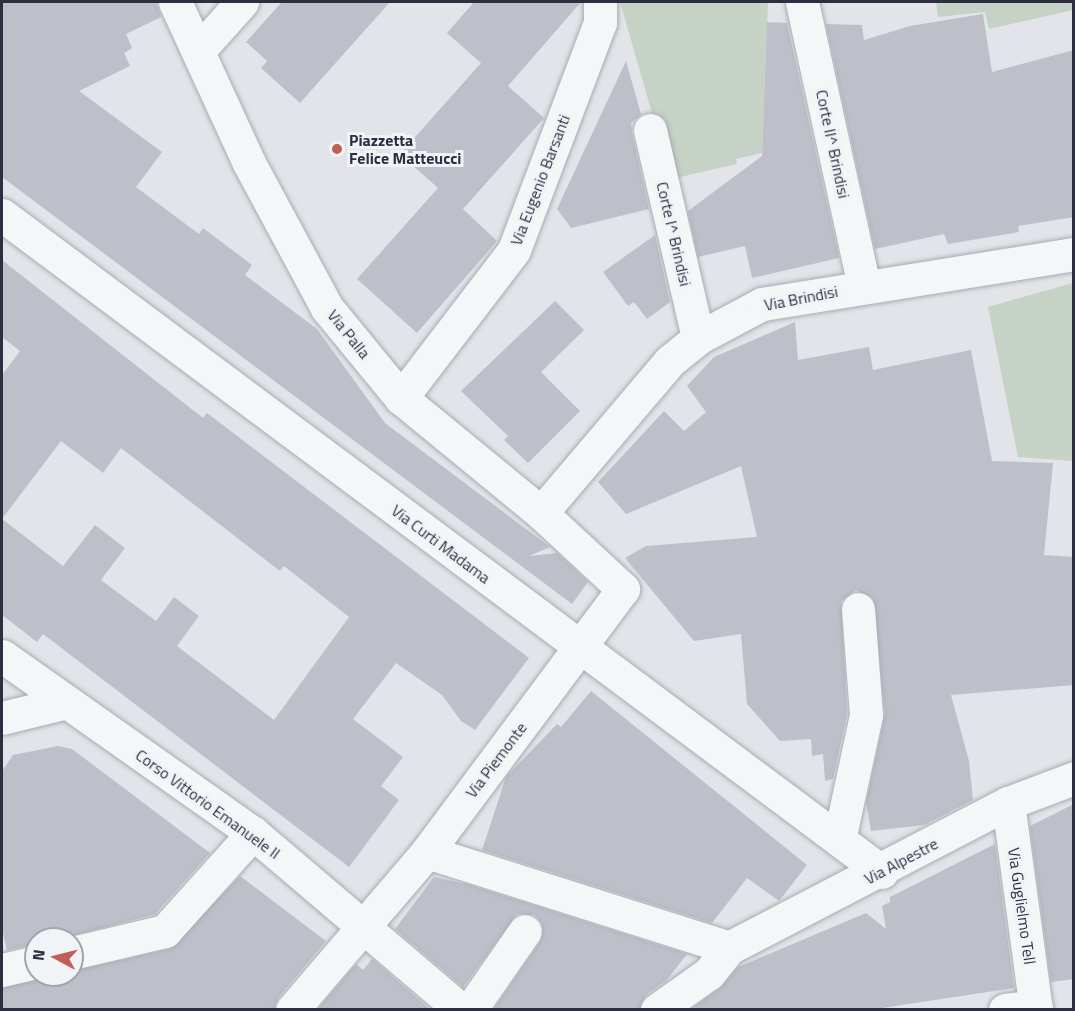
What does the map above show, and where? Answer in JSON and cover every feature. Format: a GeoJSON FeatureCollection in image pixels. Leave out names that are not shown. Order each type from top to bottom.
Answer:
{"type":"FeatureCollection","features":[{"type":"Feature","properties":{"kind":"street","name":"Via Palla"},"geometry":{"type":"LineString","coordinates":[[175,2],[249,163],[327,309],[401,398],[541,513],[623,589]]}},
{"type":"Feature","properties":{"kind":"street"},"geometry":{"type":"LineString","coordinates":[[198,51],[242,2]]}},
{"type":"Feature","properties":{"kind":"street","name":"Via Eugenio Barsanti"},"geometry":{"type":"LineString","coordinates":[[401,398],[514,250],[600,23],[600,2]]}},
{"type":"Feature","properties":{"kind":"street","name":"Corte II^ Brindisi"},"geometry":{"type":"LineString","coordinates":[[802,2],[864,286]]}},
{"type":"Feature","properties":{"kind":"street","name":"Corte I^ Brindisi"},"geometry":{"type":"LineString","coordinates":[[650,130],[698,338]]}},
{"type":"Feature","properties":{"kind":"street","name":"Via Curti Madama"},"geometry":{"type":"LineString","coordinates":[[2,215],[882,872]]}},
{"type":"Feature","properties":{"kind":"street","name":"Via Brindisi"},"geometry":{"type":"LineString","coordinates":[[541,513],[670,360],[698,338],[762,304],[1074,254]]}},
{"type":"Feature","properties":{"kind":"street","name":"Via Piemonte"},"geometry":{"type":"LineString","coordinates":[[292,1010],[362,925],[427,852],[623,589]]}},
{"type":"Feature","properties":{"kind":"street"},"geometry":{"type":"LineString","coordinates":[[839,840],[866,715],[858,609]]}},
{"type":"Feature","properties":{"kind":"street","name":"Corso Vittorio Emanuele II"},"geometry":{"type":"LineString","coordinates":[[2,656],[253,833],[461,1010]]}},
{"type":"Feature","properties":{"kind":"street"},"geometry":{"type":"LineString","coordinates":[[2,718],[67,702]]}},
{"type":"Feature","properties":{"kind":"street","name":"Via Alpestre"},"geometry":{"type":"LineString","coordinates":[[657,1010],[709,973],[729,948],[882,872],[1008,803],[1074,778]]}},
{"type":"Feature","properties":{"kind":"street","name":"Via Guglielmo Tell"},"geometry":{"type":"LineString","coordinates":[[1008,803],[1026,1008]]}},
{"type":"Feature","properties":{"kind":"street"},"geometry":{"type":"LineString","coordinates":[[84,950],[165,931],[253,833]]}},
{"type":"Feature","properties":{"kind":"street"},"geometry":{"type":"LineString","coordinates":[[427,852],[729,948]]}},
{"type":"Feature","properties":{"kind":"street"},"geometry":{"type":"LineString","coordinates":[[470,1010],[525,931]]}},
{"type":"Feature","properties":{"kind":"street"},"geometry":{"type":"LineString","coordinates":[[2,970],[24,965]]}},
{"type":"Feature","properties":{"kind":"green space"},"geometry":{"type":"Polygon","coordinates":[[[620,2],[768,2],[762,153],[736,159],[737,164],[671,179],[620,2]]]}},
{"type":"Feature","properties":{"kind":"green space"},"geometry":{"type":"Polygon","coordinates":[[[936,2],[1073,2],[1073,10],[989,29],[985,12],[938,17],[936,2]]]}},
{"type":"Feature","properties":{"kind":"green space"},"geometry":{"type":"Polygon","coordinates":[[[1073,283],[1073,461],[1018,457],[988,307],[1073,283]]]}},
{"type":"Feature","properties":{"kind":"building"},"geometry":{"type":"Polygon","coordinates":[[[2,2],[156,2],[161,17],[126,34],[132,48],[124,53],[130,66],[79,91],[162,152],[136,187],[199,234],[203,228],[252,265],[245,275],[317,329],[385,423],[550,547],[529,556],[557,553],[588,582],[572,604],[2,177],[2,2]]]}},
{"type":"Feature","properties":{"kind":"building"},"geometry":{"type":"Polygon","coordinates":[[[282,2],[390,2],[300,103],[261,68],[267,61],[246,42],[282,2]]]}},
{"type":"Feature","properties":{"kind":"building"},"geometry":{"type":"Polygon","coordinates":[[[474,2],[581,2],[508,86],[544,118],[463,209],[497,241],[417,333],[357,279],[438,188],[400,154],[481,63],[447,33],[474,2]]]}},
{"type":"Feature","properties":{"kind":"building"},"geometry":{"type":"Polygon","coordinates":[[[983,14],[992,72],[1074,50],[1074,217],[1018,226],[1019,232],[948,244],[944,234],[875,249],[826,24],[862,25],[864,40],[910,26],[983,14]]]}},
{"type":"Feature","properties":{"kind":"building"},"geometry":{"type":"Polygon","coordinates":[[[767,22],[787,23],[839,258],[752,278],[745,246],[698,257],[688,211],[762,156],[767,22]]]}},
{"type":"Feature","properties":{"kind":"building"},"geometry":{"type":"Polygon","coordinates":[[[626,61],[641,114],[631,123],[649,209],[571,228],[557,209],[626,61]]]}},
{"type":"Feature","properties":{"kind":"building"},"geometry":{"type":"Polygon","coordinates":[[[655,235],[670,302],[647,319],[634,302],[628,306],[603,272],[655,235]]]}},
{"type":"Feature","properties":{"kind":"building"},"geometry":{"type":"Polygon","coordinates":[[[2,260],[203,418],[207,413],[529,658],[475,730],[461,721],[442,695],[396,663],[353,719],[403,757],[381,786],[399,800],[349,867],[43,634],[37,642],[2,615],[2,519],[2,375],[20,351],[2,337],[2,260]],[[61,441],[2,519],[63,566],[95,525],[125,548],[101,580],[156,621],[174,597],[199,616],[177,646],[274,720],[349,617],[284,566],[280,571],[121,448],[103,473],[61,441]]]}},
{"type":"Feature","properties":{"kind":"building"},"geometry":{"type":"Polygon","coordinates":[[[555,301],[584,330],[541,372],[580,411],[528,463],[504,440],[508,436],[461,391],[555,301]]]}},
{"type":"Feature","properties":{"kind":"building"},"geometry":{"type":"Polygon","coordinates":[[[795,322],[798,360],[869,347],[873,370],[971,350],[992,461],[1053,463],[1044,555],[1074,557],[1074,685],[951,695],[969,761],[973,800],[924,825],[871,831],[866,803],[885,714],[873,598],[856,590],[841,601],[847,714],[833,779],[825,781],[823,754],[812,756],[811,739],[780,741],[747,704],[741,634],[694,641],[625,558],[646,546],[757,537],[741,466],[626,514],[598,482],[664,411],[684,431],[706,412],[687,386],[714,357],[795,322]]]}},
{"type":"Feature","properties":{"kind":"building"},"geometry":{"type":"Polygon","coordinates":[[[591,691],[807,865],[779,901],[747,878],[712,923],[482,850],[506,777],[557,724],[561,727],[591,691]]]}},
{"type":"Feature","properties":{"kind":"building"},"geometry":{"type":"Polygon","coordinates":[[[58,746],[72,749],[210,853],[155,914],[84,933],[84,927],[24,927],[24,946],[7,950],[2,929],[2,771],[13,755],[58,746]]]}},
{"type":"Feature","properties":{"kind":"building"},"geometry":{"type":"Polygon","coordinates":[[[1074,804],[1074,979],[1051,982],[1030,826],[1074,804]]]}},
{"type":"Feature","properties":{"kind":"building"},"geometry":{"type":"Polygon","coordinates":[[[995,844],[1014,988],[869,1010],[690,1010],[720,988],[738,967],[866,913],[886,929],[882,906],[890,902],[890,897],[995,844]]]}},
{"type":"Feature","properties":{"kind":"building"},"geometry":{"type":"Polygon","coordinates":[[[240,876],[326,941],[278,998],[274,1010],[2,1010],[2,988],[24,982],[24,987],[84,987],[84,968],[170,949],[240,876]]]}},
{"type":"Feature","properties":{"kind":"building"},"geometry":{"type":"Polygon","coordinates":[[[434,877],[470,885],[687,954],[667,980],[646,995],[639,1010],[493,1010],[540,942],[542,924],[535,915],[517,914],[463,987],[395,929],[434,877]]]}},
{"type":"Feature","properties":{"kind":"building"},"geometry":{"type":"Polygon","coordinates":[[[372,959],[431,1010],[317,1010],[356,964],[363,970],[372,959]]]}},
{"type":"Feature","properties":{"kind":"place","name":"Piazzetta Felice Matteucci"},"geometry":{"type":"Point","coordinates":[337,149]}}]}
